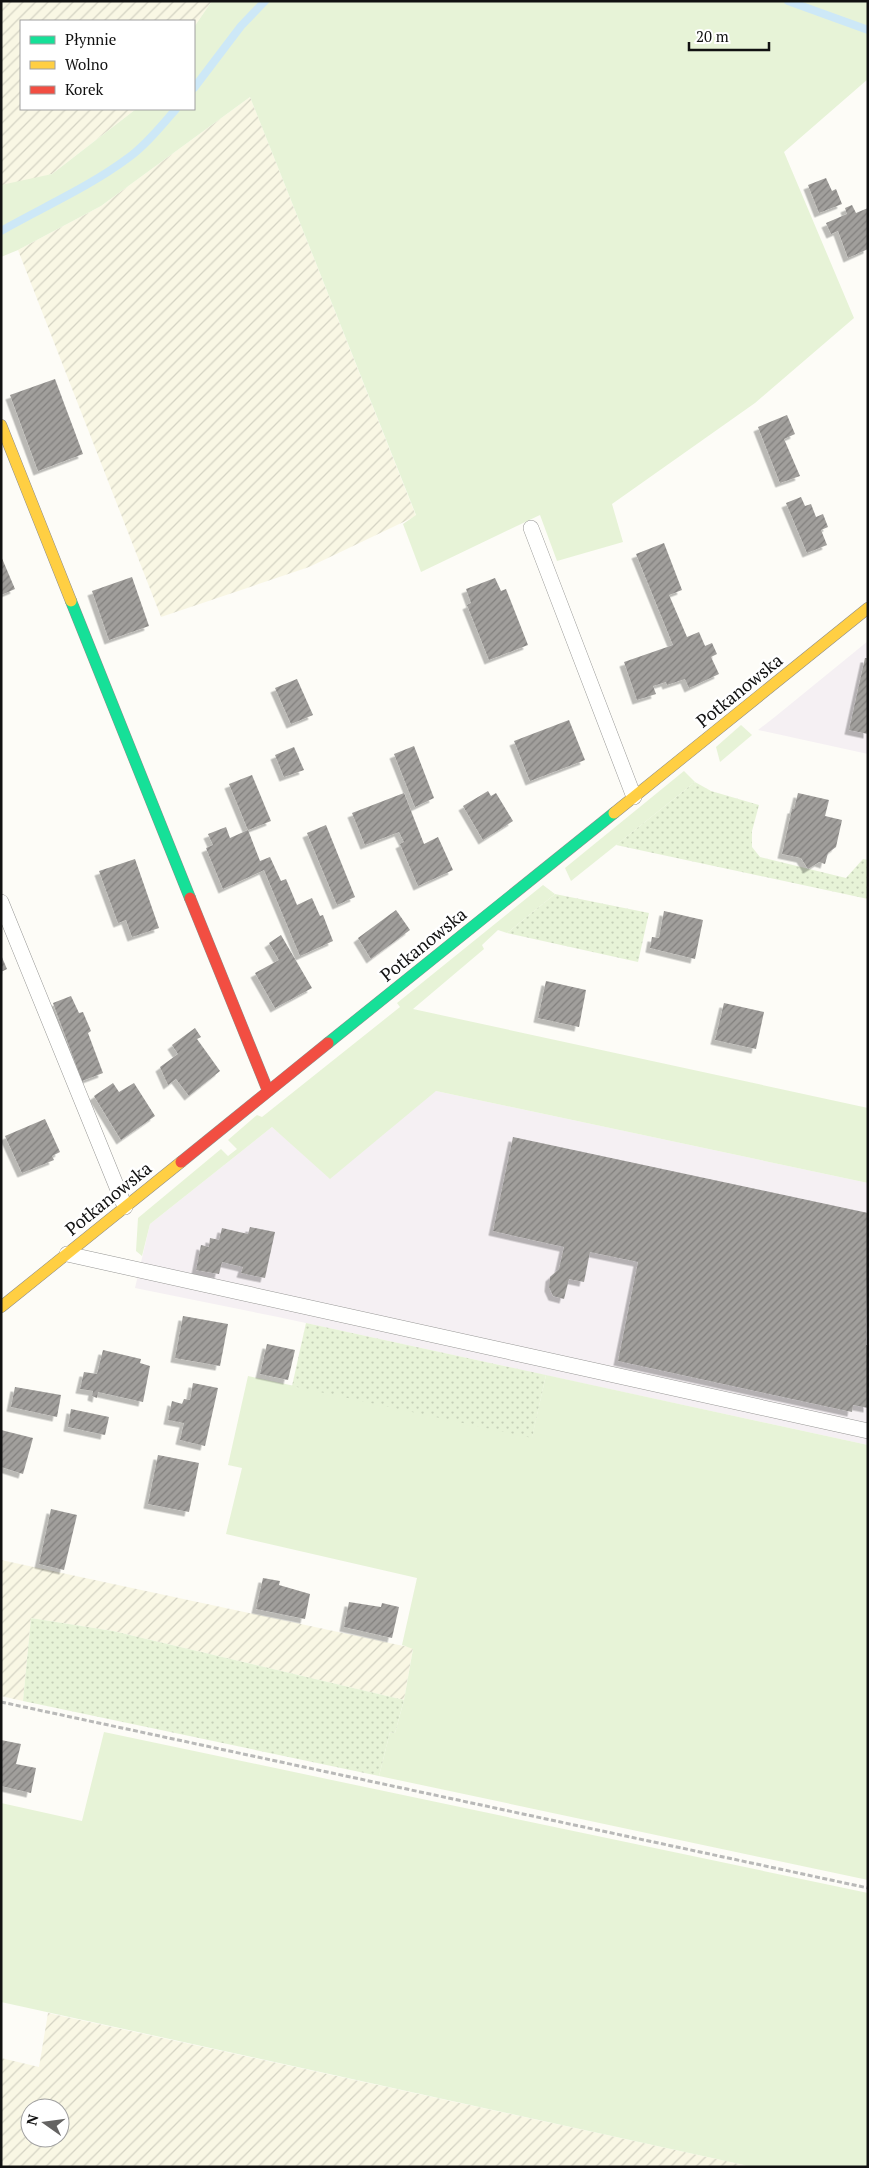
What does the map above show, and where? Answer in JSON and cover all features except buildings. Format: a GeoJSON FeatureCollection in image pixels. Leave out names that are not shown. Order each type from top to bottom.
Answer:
{"type":"FeatureCollection","features":[{"type":"Feature","properties":{"kind":"street"},"geometry":{"type":"LineString","coordinates":[[1,425],[268,1091]]}},
{"type":"Feature","properties":{"kind":"street","name":"Potkanowska"},"geometry":{"type":"LineString","coordinates":[[1,1307],[868,608]]}},
{"type":"Feature","properties":{"kind":"lane"},"geometry":{"type":"LineString","coordinates":[[531,528],[634,797]]}},
{"type":"Feature","properties":{"kind":"lane"},"geometry":{"type":"LineString","coordinates":[[1,902],[125,1207]]}},
{"type":"Feature","properties":{"kind":"lane"},"geometry":{"type":"LineString","coordinates":[[67,1254],[868,1432]]}},
{"type":"Feature","properties":{"kind":"path"},"geometry":{"type":"LineString","coordinates":[[1,1702],[868,1888]]}},
{"type":"Feature","properties":{"kind":"shaded area"},"geometry":{"type":"Polygon","coordinates":[[[1,1],[212,1],[195,26],[195,20],[20,20],[20,110],[135,110],[52,174],[1,188],[1,1]]]}},
{"type":"Feature","properties":{"kind":"shaded area"},"geometry":{"type":"Polygon","coordinates":[[[250,97],[416,516],[309,567],[161,617],[18,250],[101,206],[250,97]]]}},
{"type":"Feature","properties":{"kind":"shaded area"},"geometry":{"type":"Polygon","coordinates":[[[868,641],[868,754],[758,730],[776,716],[868,641]]]}},
{"type":"Feature","properties":{"kind":"shaded area"},"geometry":{"type":"Polygon","coordinates":[[[436,1091],[868,1183],[868,1445],[278,1317],[135,1288],[150,1224],[272,1127],[279,1133],[436,1091]]]}},
{"type":"Feature","properties":{"kind":"shaded area"},"geometry":{"type":"Polygon","coordinates":[[[1,1560],[413,1648],[404,1700],[113,1631],[31,1618],[23,1701],[1,1696],[1,1560]]]}},
{"type":"Feature","properties":{"kind":"shaded area"},"geometry":{"type":"Polygon","coordinates":[[[48,2013],[753,2167],[1,2167],[1,2058],[39,2067],[48,2013]]]}},
{"type":"Feature","properties":{"kind":"green space"},"geometry":{"type":"Polygon","coordinates":[[[212,1],[868,1],[868,79],[784,152],[854,318],[755,403],[612,504],[623,542],[557,561],[540,515],[421,572],[403,524],[416,515],[250,97],[101,206],[1,257],[1,185],[52,174],[135,110],[195,110],[195,26],[212,1]]]}},
{"type":"Feature","properties":{"kind":"green space"},"geometry":{"type":"Polygon","coordinates":[[[741,725],[752,735],[720,762],[716,747],[741,725]]]}},
{"type":"Feature","properties":{"kind":"green space"},"geometry":{"type":"Polygon","coordinates":[[[684,771],[695,782],[571,881],[565,868],[684,771]]]}},
{"type":"Feature","properties":{"kind":"green space"},"geometry":{"type":"Polygon","coordinates":[[[695,782],[711,791],[759,805],[752,831],[752,847],[760,857],[846,878],[863,859],[868,860],[868,899],[616,845],[695,782]]]}},
{"type":"Feature","properties":{"kind":"green space"},"geometry":{"type":"Polygon","coordinates":[[[543,885],[555,894],[507,933],[498,930],[482,945],[484,949],[413,1009],[868,1108],[868,1183],[436,1091],[330,1179],[272,1127],[150,1224],[142,1256],[136,1251],[138,1218],[221,1149],[228,1156],[237,1149],[228,1140],[257,1115],[262,1117],[400,1007],[397,1003],[543,885]]]}},
{"type":"Feature","properties":{"kind":"green space"},"geometry":{"type":"Polygon","coordinates":[[[555,894],[649,913],[638,962],[507,933],[555,894]]]}},
{"type":"Feature","properties":{"kind":"green space"},"geometry":{"type":"Polygon","coordinates":[[[306,1323],[546,1375],[532,1438],[292,1386],[306,1323]]]}},
{"type":"Feature","properties":{"kind":"green space"},"geometry":{"type":"Polygon","coordinates":[[[546,1375],[868,1445],[868,1880],[379,1776],[390,1732],[395,1733],[404,1700],[413,1649],[402,1645],[417,1578],[226,1534],[242,1468],[228,1465],[248,1376],[532,1437],[546,1375]]]}},
{"type":"Feature","properties":{"kind":"green space"},"geometry":{"type":"Polygon","coordinates":[[[31,1618],[113,1631],[404,1700],[395,1733],[390,1732],[379,1776],[23,1701],[31,1618]]]}},
{"type":"Feature","properties":{"kind":"green space"},"geometry":{"type":"Polygon","coordinates":[[[104,1732],[868,1893],[868,2167],[753,2167],[1,2002],[1,1803],[82,1821],[104,1732]]]}},
{"type":"Feature","properties":{"kind":"waterway"},"geometry":{"type":"LineString","coordinates":[[195,87],[241,26],[265,1]]}},
{"type":"Feature","properties":{"kind":"waterway"},"geometry":{"type":"LineString","coordinates":[[788,1],[868,30]]}},
{"type":"Feature","properties":{"kind":"waterway"},"geometry":{"type":"LineString","coordinates":[[1,231],[82,188],[128,158],[153,135],[175,110]]}},
{"type":"Feature","properties":{"kind":"traffic: fast"},"geometry":{"type":"LineString","coordinates":[[71,601],[190,898]]}},
{"type":"Feature","properties":{"kind":"traffic: fast"},"geometry":{"type":"LineString","coordinates":[[328,1043],[614,813]]}},
{"type":"Feature","properties":{"kind":"traffic: slow"},"geometry":{"type":"LineString","coordinates":[[1,425],[71,601]]}},
{"type":"Feature","properties":{"kind":"traffic: slow"},"geometry":{"type":"LineString","coordinates":[[614,813],[868,608]]}},
{"type":"Feature","properties":{"kind":"traffic: slow"},"geometry":{"type":"LineString","coordinates":[[1,1307],[181,1162]]}},
{"type":"Feature","properties":{"kind":"traffic: jam"},"geometry":{"type":"LineString","coordinates":[[190,898],[268,1091]]}},
{"type":"Feature","properties":{"kind":"traffic: jam"},"geometry":{"type":"LineString","coordinates":[[181,1162],[328,1043]]}}]}
